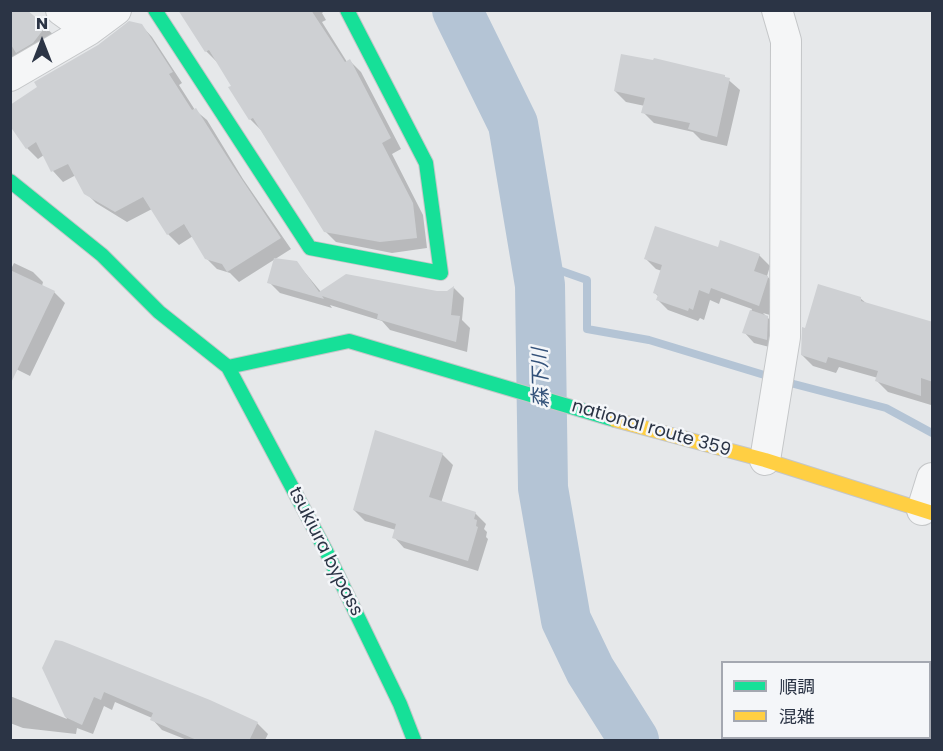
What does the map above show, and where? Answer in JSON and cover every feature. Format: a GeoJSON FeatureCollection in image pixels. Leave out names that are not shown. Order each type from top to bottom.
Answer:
{"type":"FeatureCollection","features":[{"type":"Feature","properties":{"kind":"main road"},"geometry":{"type":"LineString","coordinates":[[155,10],[310,248],[441,273],[426,163],[347,10]]}},
{"type":"Feature","properties":{"kind":"main road"},"geometry":{"type":"LineString","coordinates":[[16,192],[102,255],[159,312],[228,367]]}},
{"type":"Feature","properties":{"kind":"main road","name":"national route 359"},"geometry":{"type":"LineString","coordinates":[[228,367],[349,341],[660,433],[765,460],[927,512]]}},
{"type":"Feature","properties":{"kind":"main road","name":"tsukiura bypass"},"geometry":{"type":"LineString","coordinates":[[228,367],[326,551],[400,704],[414,741]]}},
{"type":"Feature","properties":{"kind":"street"},"geometry":{"type":"LineString","coordinates":[[61,10],[82,20]]}},
{"type":"Feature","properties":{"kind":"street"},"geometry":{"type":"LineString","coordinates":[[10,76],[82,20],[116,10]]}},
{"type":"Feature","properties":{"kind":"street"},"geometry":{"type":"LineString","coordinates":[[765,460],[785,337],[786,41],[777,10]]}},
{"type":"Feature","properties":{"kind":"street"},"geometry":{"type":"LineString","coordinates":[[927,512],[933,478]]}},
{"type":"Feature","properties":{"kind":"building"},"geometry":{"type":"Polygon","coordinates":[[[10,10],[27,10],[46,26],[33,43],[16,53],[10,43],[10,10]]]}},
{"type":"Feature","properties":{"kind":"building"},"geometry":{"type":"Polygon","coordinates":[[[178,10],[311,10],[345,62],[350,59],[391,138],[382,143],[413,203],[417,238],[380,242],[324,232],[253,118],[249,120],[228,87],[231,86],[209,50],[205,52],[178,10]]]}},
{"type":"Feature","properties":{"kind":"building"},"geometry":{"type":"Polygon","coordinates":[[[129,21],[142,24],[173,72],[169,74],[192,110],[196,108],[281,238],[227,272],[222,264],[205,259],[184,224],[167,235],[143,197],[115,212],[84,194],[68,164],[51,172],[36,142],[26,149],[10,126],[10,105],[37,87],[34,82],[98,45],[129,21]]]}},
{"type":"Feature","properties":{"kind":"building"},"geometry":{"type":"Polygon","coordinates":[[[621,54],[653,60],[654,58],[730,78],[717,137],[688,129],[690,123],[641,113],[645,98],[614,91],[621,54]]]}},
{"type":"Feature","properties":{"kind":"building"},"geometry":{"type":"Polygon","coordinates":[[[655,226],[718,247],[720,240],[760,254],[754,271],[768,278],[759,306],[711,288],[709,294],[699,290],[693,310],[689,308],[688,311],[656,300],[658,295],[653,293],[662,265],[644,259],[655,226]]]}},
{"type":"Feature","properties":{"kind":"building"},"geometry":{"type":"Polygon","coordinates":[[[274,258],[297,261],[319,292],[346,274],[437,291],[447,291],[454,286],[451,315],[460,316],[456,342],[377,319],[378,314],[322,296],[324,299],[267,283],[274,258]]]}},
{"type":"Feature","properties":{"kind":"building"},"geometry":{"type":"Polygon","coordinates":[[[10,270],[55,291],[10,385],[10,270]]]}},
{"type":"Feature","properties":{"kind":"building"},"geometry":{"type":"Polygon","coordinates":[[[818,284],[861,297],[861,301],[933,322],[933,382],[921,378],[921,396],[875,381],[878,371],[828,357],[826,363],[801,355],[802,327],[805,328],[818,284]]]}},
{"type":"Feature","properties":{"kind":"building"},"geometry":{"type":"Polygon","coordinates":[[[750,310],[768,316],[767,340],[742,333],[750,310]]]}},
{"type":"Feature","properties":{"kind":"building"},"geometry":{"type":"Polygon","coordinates":[[[375,430],[443,453],[429,497],[476,512],[474,519],[477,520],[476,526],[478,527],[468,561],[392,538],[396,524],[353,510],[375,430]]]}},
{"type":"Feature","properties":{"kind":"building"},"geometry":{"type":"Polygon","coordinates":[[[55,640],[210,700],[258,722],[249,741],[199,741],[150,720],[153,713],[104,692],[101,700],[94,697],[82,725],[65,717],[42,668],[55,640]]]}},
{"type":"Feature","properties":{"kind":"waterway","name":"森下川"},"geometry":{"type":"LineString","coordinates":[[457,10],[513,124],[540,285],[543,488],[566,620],[590,670],[634,740]]}},
{"type":"Feature","properties":{"kind":"waterway"},"geometry":{"type":"LineString","coordinates":[[536,262],[587,280],[587,329],[649,340],[794,384],[886,408],[932,433]]}},
{"type":"Feature","properties":{"kind":"traffic: fast"},"geometry":{"type":"LineString","coordinates":[[155,10],[310,248],[441,273],[426,163],[347,10]]}},
{"type":"Feature","properties":{"kind":"traffic: fast"},"geometry":{"type":"LineString","coordinates":[[10,181],[102,255],[159,312],[228,367],[326,551],[400,704],[414,740]]}},
{"type":"Feature","properties":{"kind":"traffic: fast"},"geometry":{"type":"LineString","coordinates":[[228,367],[349,341],[615,420]]}},
{"type":"Feature","properties":{"kind":"traffic: slow"},"geometry":{"type":"LineString","coordinates":[[615,420],[765,460],[932,513]]}}]}
